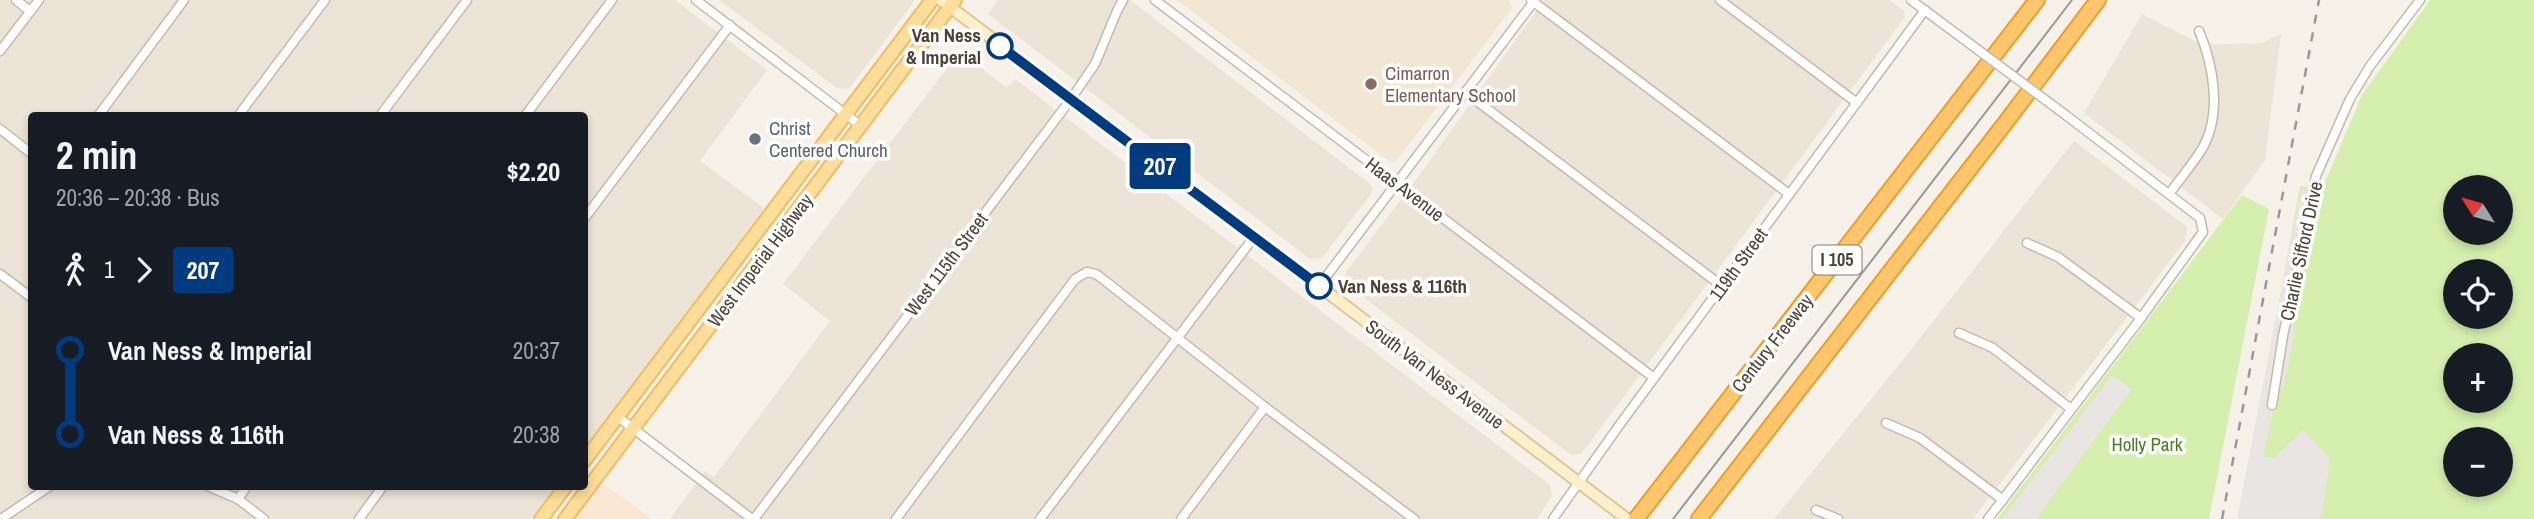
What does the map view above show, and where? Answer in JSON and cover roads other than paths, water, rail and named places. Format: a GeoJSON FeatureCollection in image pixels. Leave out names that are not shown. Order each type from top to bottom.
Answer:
{"type":"FeatureCollection","features":[{"type":"Feature","properties":{"kind":"highway","name":"Century Freeway"},"geometry":{"type":"LineString","coordinates":[[1636,519],[2037,0]]}},
{"type":"Feature","properties":{"kind":"highway","name":"I 105"},"geometry":{"type":"LineString","coordinates":[[1699,519],[2098,0]]}},
{"type":"Feature","properties":{"kind":"main road","name":"West Imperial Highway"},"geometry":{"type":"LineString","coordinates":[[588,456],[932,0]]}},
{"type":"Feature","properties":{"kind":"main road","name":"West Imperial Highway"},"geometry":{"type":"LineString","coordinates":[[588,489],[861,126],[949,3]]}},
{"type":"Feature","properties":{"kind":"main road","name":"South Van Ness Avenue"},"geometry":{"type":"LineString","coordinates":[[949,3],[1071,99],[1627,519]]}},
{"type":"Feature","properties":{"kind":"main road"},"geometry":{"type":"LineString","coordinates":[[541,519],[563,490]]}},
{"type":"Feature","properties":{"kind":"main road","name":"West Imperial Highway"},"geometry":{"type":"LineString","coordinates":[[565,519],[587,490]]}},
{"type":"Feature","properties":{"kind":"street"},"geometry":{"type":"LineString","coordinates":[[16,0],[30,11]]}},
{"type":"Feature","properties":{"kind":"street"},"geometry":{"type":"LineString","coordinates":[[0,51],[39,0]]}},
{"type":"Feature","properties":{"kind":"street"},"geometry":{"type":"LineString","coordinates":[[101,112],[184,0]]}},
{"type":"Feature","properties":{"kind":"street"},"geometry":{"type":"LineString","coordinates":[[242,112],[325,0]]}},
{"type":"Feature","properties":{"kind":"street"},"geometry":{"type":"LineString","coordinates":[[383,112],[467,0]]}},
{"type":"Feature","properties":{"kind":"street"},"geometry":{"type":"LineString","coordinates":[[528,112],[612,0]]}},
{"type":"Feature","properties":{"kind":"street"},"geometry":{"type":"LineString","coordinates":[[696,0],[861,126]]}},
{"type":"Feature","properties":{"kind":"street","name":"West 115th Street"},"geometry":{"type":"LineString","coordinates":[[753,519],[1096,64],[1116,11],[1123,0]]}},
{"type":"Feature","properties":{"kind":"street","name":"Haas Avenue"},"geometry":{"type":"LineString","coordinates":[[1155,0],[1654,378]]}},
{"type":"Feature","properties":{"kind":"street"},"geometry":{"type":"LineString","coordinates":[[1720,0],[1857,103]]}},
{"type":"Feature","properties":{"kind":"street"},"geometry":{"type":"LineString","coordinates":[[1911,0],[2067,116],[2203,223],[2203,232],[2141,318],[1988,519]]}},
{"type":"Feature","properties":{"kind":"street","name":"Charlie Sifford Drive"},"geometry":{"type":"LineString","coordinates":[[2272,405],[2283,336],[2316,176],[2350,99],[2370,66],[2420,0]]}},
{"type":"Feature","properties":{"kind":"street"},"geometry":{"type":"LineString","coordinates":[[1319,286],[1533,1],[1789,194]]}},
{"type":"Feature","properties":{"kind":"street","name":"119th Street"},"geometry":{"type":"LineString","coordinates":[[1553,519],[1925,10]]}},
{"type":"Feature","properties":{"kind":"street"},"geometry":{"type":"LineString","coordinates":[[588,214],[730,25]]}},
{"type":"Feature","properties":{"kind":"street"},"geometry":{"type":"LineString","coordinates":[[2169,194],[2203,147],[2215,110],[2211,72],[2199,31]]}},
{"type":"Feature","properties":{"kind":"street"},"geometry":{"type":"LineString","coordinates":[[1465,92],[1722,286]]}},
{"type":"Feature","properties":{"kind":"street"},"geometry":{"type":"LineString","coordinates":[[0,129],[28,151]]}},
{"type":"Feature","properties":{"kind":"street"},"geometry":{"type":"LineString","coordinates":[[1040,519],[1254,237]]}},
{"type":"Feature","properties":{"kind":"street"},"geometry":{"type":"LineString","coordinates":[[2027,243],[2058,257],[2141,318]]}},
{"type":"Feature","properties":{"kind":"street"},"geometry":{"type":"LineString","coordinates":[[896,519],[1075,279],[1087,272],[1096,274],[1265,407],[1414,519]]}},
{"type":"Feature","properties":{"kind":"street"},"geometry":{"type":"LineString","coordinates":[[0,274],[28,295]]}},
{"type":"Feature","properties":{"kind":"street"},"geometry":{"type":"LineString","coordinates":[[1959,333],[1993,348],[2071,409]]}},
{"type":"Feature","properties":{"kind":"street"},"geometry":{"type":"LineString","coordinates":[[1181,519],[1265,407]]}},
{"type":"Feature","properties":{"kind":"street"},"geometry":{"type":"LineString","coordinates":[[618,417],[753,519]]}},
{"type":"Feature","properties":{"kind":"street"},"geometry":{"type":"LineString","coordinates":[[1886,423],[1920,438],[2003,500]]}},
{"type":"Feature","properties":{"kind":"street"},"geometry":{"type":"LineString","coordinates":[[1,519],[44,490]]}},
{"type":"Feature","properties":{"kind":"street"},"geometry":{"type":"LineString","coordinates":[[217,490],[238,499],[264,519]]}},
{"type":"Feature","properties":{"kind":"street"},"geometry":{"type":"LineString","coordinates":[[238,499],[244,490]]}},
{"type":"Feature","properties":{"kind":"street"},"geometry":{"type":"LineString","coordinates":[[359,519],[380,490]]}},
{"type":"Feature","properties":{"kind":"street"},"geometry":{"type":"LineString","coordinates":[[1816,510],[1838,519]]}},
{"type":"Feature","properties":{"kind":"tram line"},"geometry":{"type":"LineString","coordinates":[[1673,519],[2072,0]]}},
{"type":"Feature","properties":{"kind":"railway"},"geometry":{"type":"LineString","coordinates":[[2222,519],[2319,0]]}},
{"type":"Feature","properties":{"kind":"place","name":"Van Ness & Imperial"},"geometry":{"type":"Point","coordinates":[1000,46]}},
{"type":"Feature","properties":{"kind":"place","name":"Cimarron Elementary School"},"geometry":{"type":"Point","coordinates":[1371,84]}},
{"type":"Feature","properties":{"kind":"place","name":"Christ Centered Church"},"geometry":{"type":"Point","coordinates":[755,139]}},
{"type":"Feature","properties":{"kind":"place","name":"Van Ness & 116th"},"geometry":{"type":"Point","coordinates":[1319,286]}},
{"type":"Feature","properties":{"kind":"park label","name":"Holly Park"},"geometry":{"type":"Point","coordinates":[2147,444]}}]}
